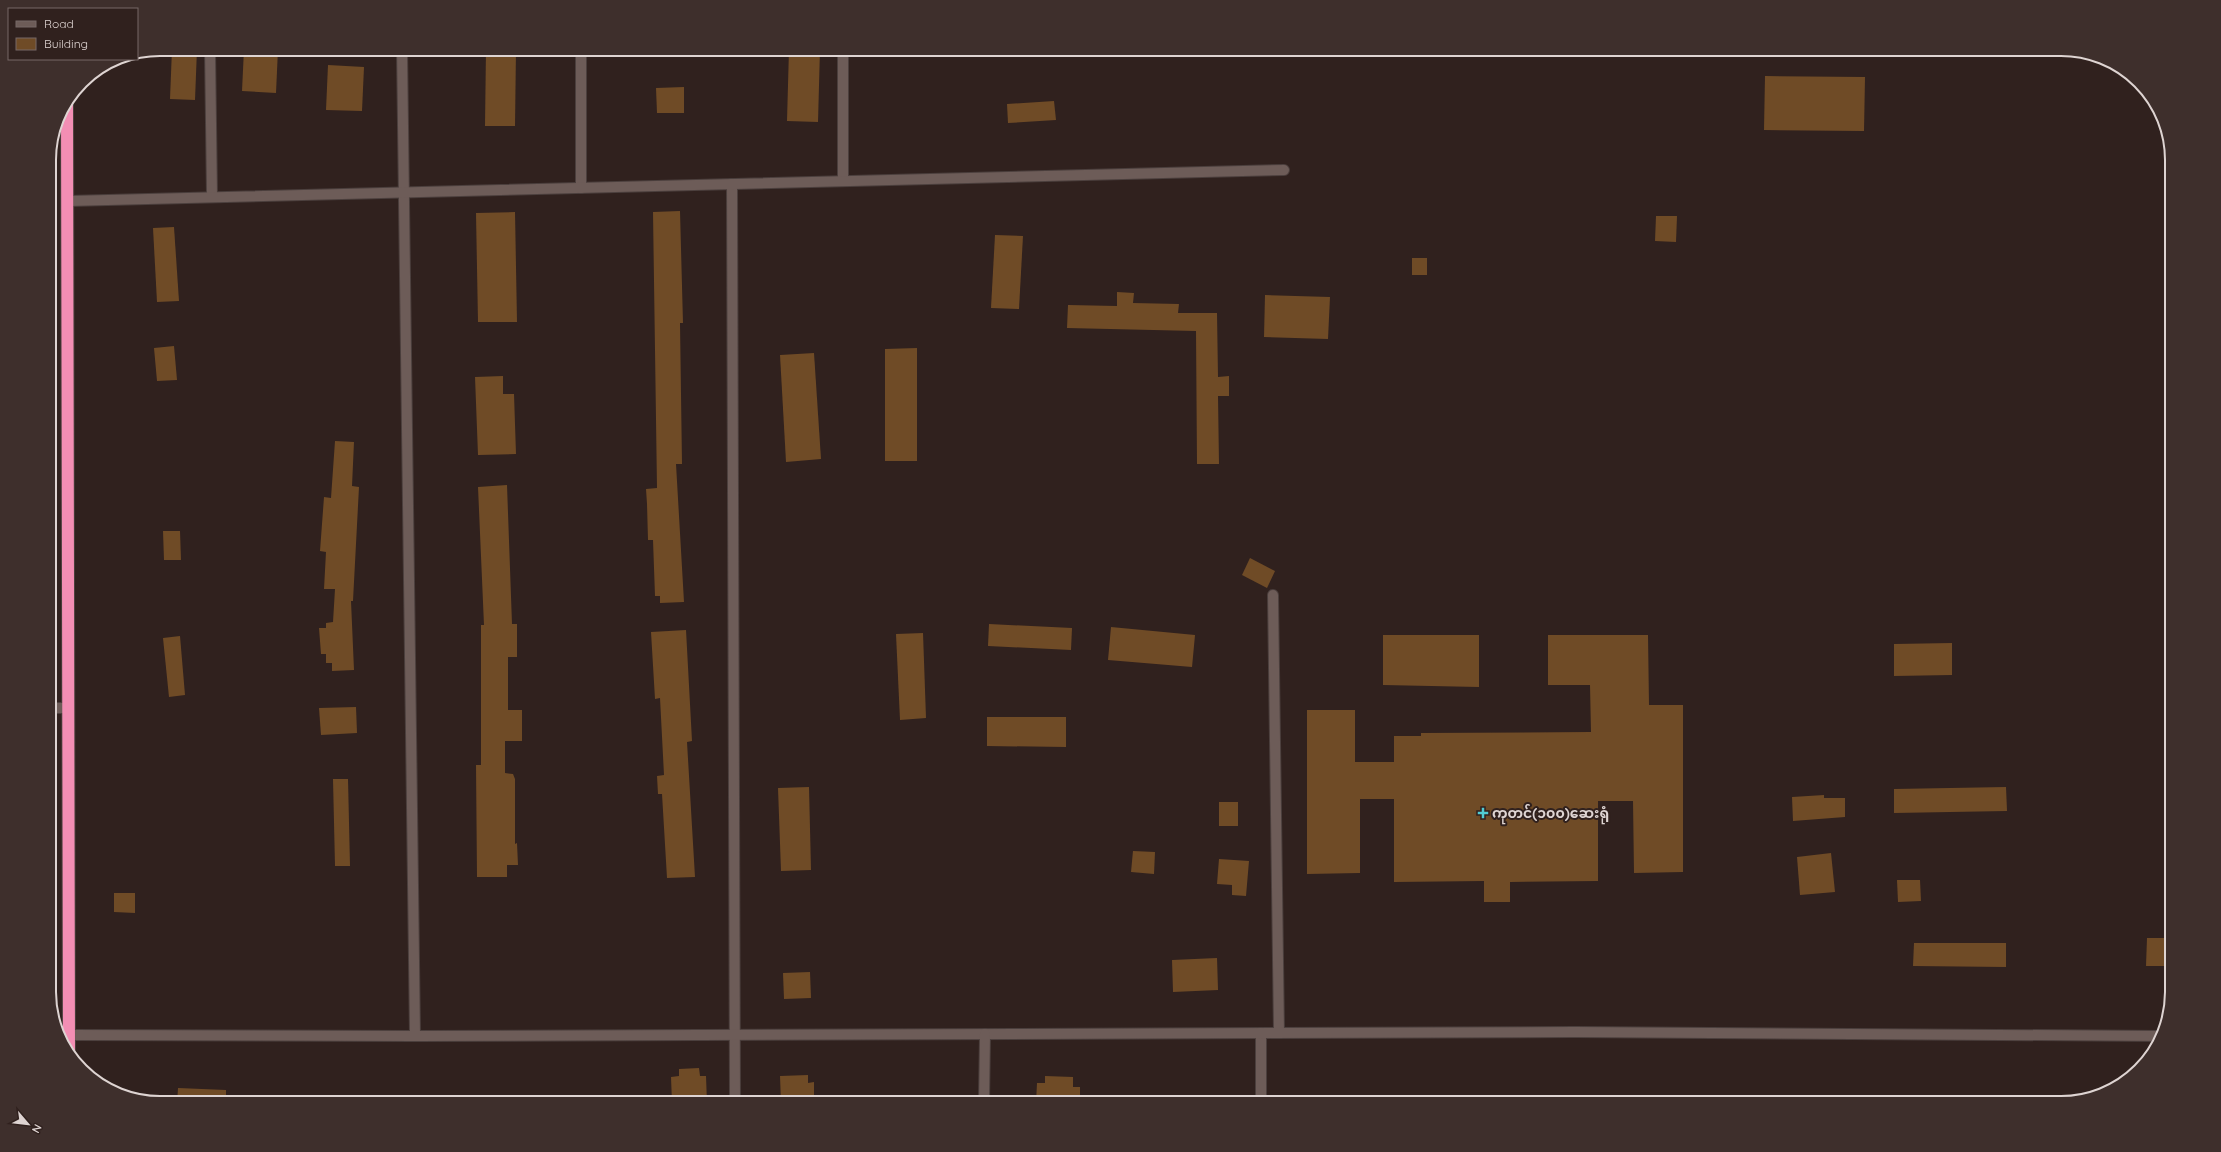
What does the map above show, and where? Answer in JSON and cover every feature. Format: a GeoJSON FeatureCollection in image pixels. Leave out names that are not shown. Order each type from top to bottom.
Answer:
{"type":"FeatureCollection","features":[{"type":"Feature","properties":{"kind":"highway"},"geometry":{"type":"LineString","coordinates":[[67,114],[70,1043]]}},
{"type":"Feature","properties":{"kind":"street"},"geometry":{"type":"LineString","coordinates":[[210,56],[212,197]]}},
{"type":"Feature","properties":{"kind":"street"},"geometry":{"type":"LineString","coordinates":[[402,56],[415,1036]]}},
{"type":"Feature","properties":{"kind":"street"},"geometry":{"type":"LineString","coordinates":[[581,56],[581,188]]}},
{"type":"Feature","properties":{"kind":"street"},"geometry":{"type":"LineString","coordinates":[[843,56],[843,182]]}},
{"type":"Feature","properties":{"kind":"street"},"geometry":{"type":"LineString","coordinates":[[68,201],[1284,170]]}},
{"type":"Feature","properties":{"kind":"street"},"geometry":{"type":"LineString","coordinates":[[732,184],[735,1096]]}},
{"type":"Feature","properties":{"kind":"street"},"geometry":{"type":"LineString","coordinates":[[1273,595],[1279,1033]]}},
{"type":"Feature","properties":{"kind":"street"},"geometry":{"type":"LineString","coordinates":[[56,708],[69,708]]}},
{"type":"Feature","properties":{"kind":"street"},"geometry":{"type":"LineString","coordinates":[[70,1035],[415,1036],[1576,1032],[2155,1036]]}},
{"type":"Feature","properties":{"kind":"street"},"geometry":{"type":"LineString","coordinates":[[1261,1033],[1261,1096]]}},
{"type":"Feature","properties":{"kind":"street"},"geometry":{"type":"LineString","coordinates":[[984,1096],[985,1034]]}},
{"type":"Feature","properties":{"kind":"building"},"geometry":{"type":"Polygon","coordinates":[[[172,56],[197,56],[195,100],[170,99],[172,56]]]}},
{"type":"Feature","properties":{"kind":"building"},"geometry":{"type":"Polygon","coordinates":[[[244,56],[278,56],[276,93],[242,91],[244,56]]]}},
{"type":"Feature","properties":{"kind":"building"},"geometry":{"type":"Polygon","coordinates":[[[486,56],[516,56],[515,126],[485,126],[486,56]]]}},
{"type":"Feature","properties":{"kind":"building"},"geometry":{"type":"Polygon","coordinates":[[[789,56],[820,56],[818,122],[787,121],[789,56]]]}},
{"type":"Feature","properties":{"kind":"building"},"geometry":{"type":"Polygon","coordinates":[[[328,65],[364,67],[362,111],[326,110],[328,65]]]}},
{"type":"Feature","properties":{"kind":"building"},"geometry":{"type":"Polygon","coordinates":[[[1765,76],[1865,77],[1864,131],[1764,130],[1765,76]]]}},
{"type":"Feature","properties":{"kind":"building"},"geometry":{"type":"Polygon","coordinates":[[[684,87],[684,113],[657,113],[656,88],[684,87]]]}},
{"type":"Feature","properties":{"kind":"building"},"geometry":{"type":"Polygon","coordinates":[[[1054,101],[1056,120],[1008,123],[1007,104],[1054,101]]]}},
{"type":"Feature","properties":{"kind":"building"},"geometry":{"type":"Polygon","coordinates":[[[680,211],[683,323],[680,323],[682,464],[676,464],[684,602],[660,603],[660,596],[655,596],[653,540],[648,540],[646,489],[657,488],[653,212],[680,211]]]}},
{"type":"Feature","properties":{"kind":"building"},"geometry":{"type":"Polygon","coordinates":[[[515,212],[517,322],[478,322],[476,213],[515,212]]]}},
{"type":"Feature","properties":{"kind":"building"},"geometry":{"type":"Polygon","coordinates":[[[1656,216],[1677,216],[1676,242],[1655,241],[1656,216]]]}},
{"type":"Feature","properties":{"kind":"building"},"geometry":{"type":"Polygon","coordinates":[[[174,227],[179,301],[157,302],[153,228],[174,227]]]}},
{"type":"Feature","properties":{"kind":"building"},"geometry":{"type":"Polygon","coordinates":[[[995,235],[1023,236],[1019,309],[991,308],[995,235]]]}},
{"type":"Feature","properties":{"kind":"building"},"geometry":{"type":"Polygon","coordinates":[[[1412,258],[1427,258],[1427,275],[1412,275],[1412,258]]]}},
{"type":"Feature","properties":{"kind":"building"},"geometry":{"type":"Polygon","coordinates":[[[1117,292],[1134,293],[1133,303],[1179,304],[1178,313],[1217,313],[1218,377],[1229,376],[1229,396],[1218,396],[1219,464],[1197,464],[1196,331],[1067,328],[1068,305],[1117,306],[1117,292]]]}},
{"type":"Feature","properties":{"kind":"building"},"geometry":{"type":"Polygon","coordinates":[[[1265,295],[1330,297],[1328,339],[1264,337],[1265,295]]]}},
{"type":"Feature","properties":{"kind":"building"},"geometry":{"type":"Polygon","coordinates":[[[174,346],[177,380],[157,381],[154,348],[174,346]]]}},
{"type":"Feature","properties":{"kind":"building"},"geometry":{"type":"Polygon","coordinates":[[[917,348],[917,461],[885,461],[885,349],[917,348]]]}},
{"type":"Feature","properties":{"kind":"building"},"geometry":{"type":"Polygon","coordinates":[[[814,353],[821,459],[786,462],[780,355],[814,353]]]}},
{"type":"Feature","properties":{"kind":"building"},"geometry":{"type":"Polygon","coordinates":[[[503,376],[503,394],[514,394],[516,454],[478,455],[475,377],[503,376]]]}},
{"type":"Feature","properties":{"kind":"building"},"geometry":{"type":"Polygon","coordinates":[[[335,441],[354,442],[352,486],[359,487],[353,601],[351,601],[354,670],[332,671],[332,663],[326,663],[326,654],[321,654],[319,628],[326,628],[326,623],[333,622],[335,589],[324,589],[326,552],[320,551],[324,497],[331,498],[335,441]]]}},
{"type":"Feature","properties":{"kind":"building"},"geometry":{"type":"Polygon","coordinates":[[[507,485],[512,624],[517,624],[517,657],[508,657],[508,710],[522,710],[522,741],[505,741],[505,773],[513,774],[515,779],[515,844],[517,843],[518,865],[507,865],[507,877],[477,877],[476,765],[481,765],[481,625],[484,625],[478,487],[507,485]]]}},
{"type":"Feature","properties":{"kind":"building"},"geometry":{"type":"Polygon","coordinates":[[[163,531],[180,531],[181,560],[164,560],[163,531]]]}},
{"type":"Feature","properties":{"kind":"building"},"geometry":{"type":"Polygon","coordinates":[[[1250,558],[1275,571],[1267,588],[1242,575],[1250,558]]]}},
{"type":"Feature","properties":{"kind":"building"},"geometry":{"type":"Polygon","coordinates":[[[989,624],[1072,628],[1071,650],[988,646],[989,624]]]}},
{"type":"Feature","properties":{"kind":"building"},"geometry":{"type":"Polygon","coordinates":[[[1111,627],[1195,635],[1192,667],[1108,660],[1111,627]]]}},
{"type":"Feature","properties":{"kind":"building"},"geometry":{"type":"Polygon","coordinates":[[[686,630],[692,741],[687,742],[695,877],[667,878],[662,794],[658,794],[657,776],[664,775],[660,698],[655,699],[651,632],[686,630]]]}},
{"type":"Feature","properties":{"kind":"building"},"geometry":{"type":"Polygon","coordinates":[[[923,633],[926,718],[900,720],[896,634],[923,633]]]}},
{"type":"Feature","properties":{"kind":"building"},"geometry":{"type":"Polygon","coordinates":[[[1383,635],[1479,635],[1479,687],[1383,685],[1383,635]]]}},
{"type":"Feature","properties":{"kind":"building"},"geometry":{"type":"Polygon","coordinates":[[[1548,635],[1648,635],[1649,705],[1683,705],[1683,872],[1634,873],[1633,801],[1598,801],[1598,881],[1510,882],[1510,902],[1484,902],[1484,881],[1394,882],[1394,799],[1360,799],[1360,873],[1307,874],[1307,710],[1355,710],[1355,762],[1394,762],[1394,736],[1421,736],[1421,733],[1591,732],[1590,685],[1548,685],[1548,635]]]}},
{"type":"Feature","properties":{"kind":"building"},"geometry":{"type":"Polygon","coordinates":[[[180,636],[185,695],[169,697],[163,638],[180,636]]]}},
{"type":"Feature","properties":{"kind":"building"},"geometry":{"type":"Polygon","coordinates":[[[1952,643],[1952,675],[1894,676],[1894,644],[1952,643]]]}},
{"type":"Feature","properties":{"kind":"building"},"geometry":{"type":"Polygon","coordinates":[[[356,707],[357,733],[321,735],[319,708],[356,707]]]}},
{"type":"Feature","properties":{"kind":"building"},"geometry":{"type":"Polygon","coordinates":[[[987,717],[1066,717],[1066,747],[987,746],[987,717]]]}},
{"type":"Feature","properties":{"kind":"building"},"geometry":{"type":"Polygon","coordinates":[[[333,779],[348,779],[350,866],[335,866],[333,779]]]}},
{"type":"Feature","properties":{"kind":"building"},"geometry":{"type":"Polygon","coordinates":[[[809,787],[811,870],[781,871],[778,788],[809,787]]]}},
{"type":"Feature","properties":{"kind":"building"},"geometry":{"type":"Polygon","coordinates":[[[2006,787],[2007,811],[1894,813],[1894,789],[2006,787]]]}},
{"type":"Feature","properties":{"kind":"building"},"geometry":{"type":"Polygon","coordinates":[[[1824,795],[1824,798],[1845,798],[1845,817],[1793,821],[1792,797],[1824,795]]]}},
{"type":"Feature","properties":{"kind":"building"},"geometry":{"type":"Polygon","coordinates":[[[1219,802],[1238,802],[1238,826],[1219,826],[1219,802]]]}},
{"type":"Feature","properties":{"kind":"building"},"geometry":{"type":"Polygon","coordinates":[[[1133,851],[1155,852],[1154,874],[1131,872],[1133,851]]]}},
{"type":"Feature","properties":{"kind":"building"},"geometry":{"type":"Polygon","coordinates":[[[1831,853],[1835,892],[1800,895],[1797,857],[1831,853]]]}},
{"type":"Feature","properties":{"kind":"building"},"geometry":{"type":"Polygon","coordinates":[[[1219,859],[1249,861],[1246,896],[1232,895],[1232,885],[1217,884],[1219,859]]]}},
{"type":"Feature","properties":{"kind":"building"},"geometry":{"type":"Polygon","coordinates":[[[1897,880],[1920,880],[1921,901],[1898,902],[1897,880]]]}},
{"type":"Feature","properties":{"kind":"building"},"geometry":{"type":"Polygon","coordinates":[[[114,893],[135,893],[135,913],[114,912],[114,893]]]}},
{"type":"Feature","properties":{"kind":"building"},"geometry":{"type":"Polygon","coordinates":[[[2147,938],[2165,938],[2165,966],[2146,966],[2147,938]]]}},
{"type":"Feature","properties":{"kind":"building"},"geometry":{"type":"Polygon","coordinates":[[[1914,943],[2006,943],[2006,967],[1913,966],[1914,943]]]}},
{"type":"Feature","properties":{"kind":"building"},"geometry":{"type":"Polygon","coordinates":[[[1217,958],[1218,990],[1173,992],[1172,960],[1217,958]]]}},
{"type":"Feature","properties":{"kind":"building"},"geometry":{"type":"Polygon","coordinates":[[[810,972],[811,998],[784,999],[783,973],[810,972]]]}},
{"type":"Feature","properties":{"kind":"building"},"geometry":{"type":"Polygon","coordinates":[[[699,1068],[700,1076],[706,1076],[707,1096],[672,1096],[671,1077],[679,1076],[679,1069],[699,1068]]]}},
{"type":"Feature","properties":{"kind":"building"},"geometry":{"type":"Polygon","coordinates":[[[808,1075],[808,1083],[814,1082],[814,1096],[781,1096],[780,1076],[808,1075]]]}},
{"type":"Feature","properties":{"kind":"building"},"geometry":{"type":"Polygon","coordinates":[[[1045,1076],[1073,1077],[1073,1087],[1080,1087],[1080,1096],[1036,1096],[1037,1083],[1045,1083],[1045,1076]]]}},
{"type":"Feature","properties":{"kind":"building"},"geometry":{"type":"Polygon","coordinates":[[[178,1088],[226,1090],[226,1096],[177,1096],[178,1088]]]}},
{"type":"Feature","properties":{"kind":"place","name":"ကုတင်(၁၀၀)ဆေးရုံ"},"geometry":{"type":"Point","coordinates":[1483,813]}}]}
